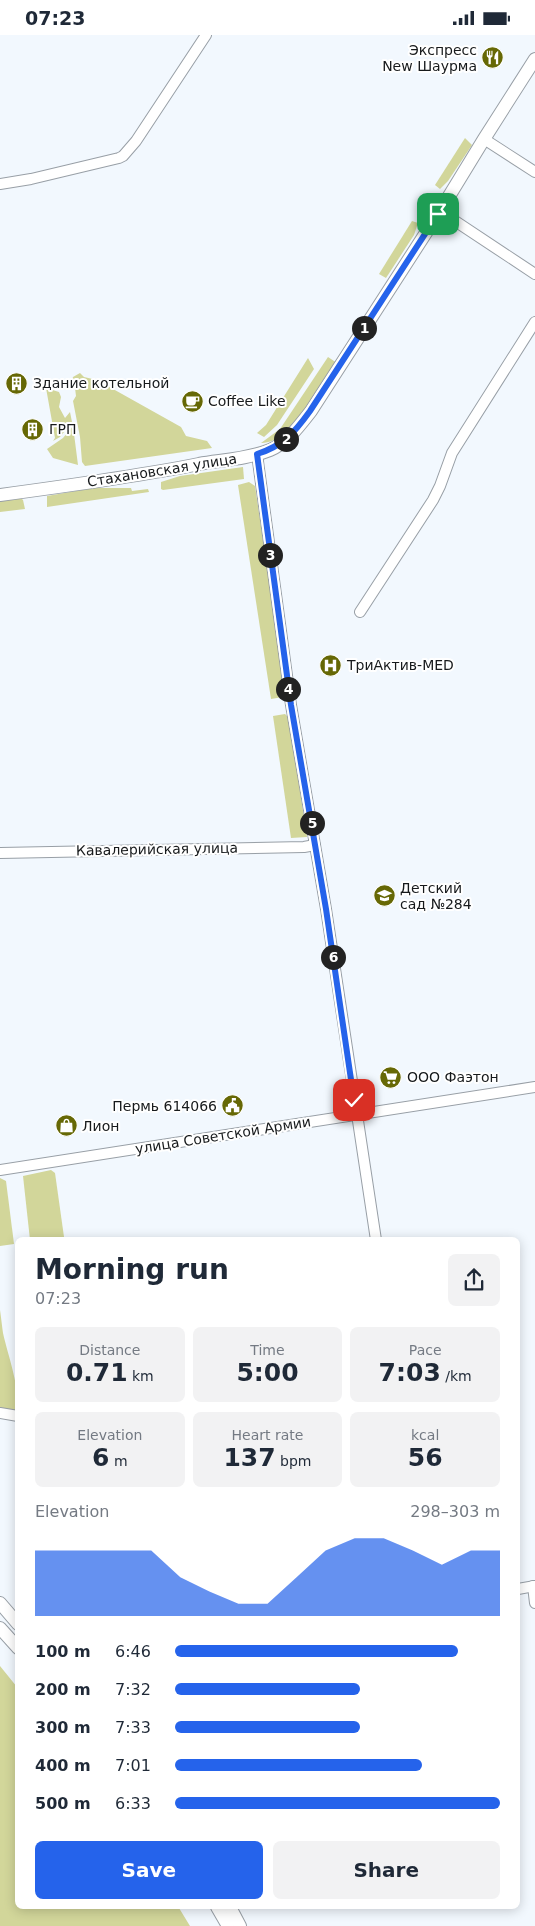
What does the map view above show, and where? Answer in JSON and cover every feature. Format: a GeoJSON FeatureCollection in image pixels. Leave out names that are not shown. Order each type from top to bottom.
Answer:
{"type":"FeatureCollection","features":[{"type":"Feature","properties":{"kind":"main road","name":"Стахановская улица"},"geometry":{"type":"LineString","coordinates":[[0,495],[148,474],[257,454],[283,442],[310,411],[440,211],[535,59]]}},
{"type":"Feature","properties":{"kind":"main road"},"geometry":{"type":"LineString","coordinates":[[0,1603],[15,1620]]}},
{"type":"Feature","properties":{"kind":"main road"},"geometry":{"type":"LineString","coordinates":[[0,1628],[15,1645]]}},
{"type":"Feature","properties":{"kind":"main road"},"geometry":{"type":"LineString","coordinates":[[218,1909],[228,1926]]}},
{"type":"Feature","properties":{"kind":"main road"},"geometry":{"type":"LineString","coordinates":[[231,1909],[240,1926]]}},
{"type":"Feature","properties":{"kind":"street"},"geometry":{"type":"LineString","coordinates":[[0,184],[103,163],[123,156],[136,141],[206,35]]}},
{"type":"Feature","properties":{"kind":"street"},"geometry":{"type":"LineString","coordinates":[[484,139],[535,172]]}},
{"type":"Feature","properties":{"kind":"street"},"geometry":{"type":"LineString","coordinates":[[440,211],[535,274]]}},
{"type":"Feature","properties":{"kind":"street"},"geometry":{"type":"LineString","coordinates":[[360,612],[433,500],[452,453],[535,321]]}},
{"type":"Feature","properties":{"kind":"street"},"geometry":{"type":"LineString","coordinates":[[257,454],[286,677],[326,909],[376,1237]]}},
{"type":"Feature","properties":{"kind":"street","name":"Кавалерийская улица"},"geometry":{"type":"LineString","coordinates":[[0,853],[304,847],[314,845]]}},
{"type":"Feature","properties":{"kind":"street","name":"улица Советской Армии"},"geometry":{"type":"LineString","coordinates":[[0,1170],[535,1087]]}},
{"type":"Feature","properties":{"kind":"street"},"geometry":{"type":"LineString","coordinates":[[0,1413],[15,1416]]}},
{"type":"Feature","properties":{"kind":"street"},"geometry":{"type":"LineString","coordinates":[[520,1589],[534,1586],[535,1603]]}},
{"type":"Feature","properties":{"kind":"green space"},"geometry":{"type":"Polygon","coordinates":[[[465,138],[472,145],[448,181],[440,189],[435,185],[465,138]]]}},
{"type":"Feature","properties":{"kind":"green space"},"geometry":{"type":"Polygon","coordinates":[[[412,221],[418,223],[414,235],[386,278],[379,274],[412,221]]]}},
{"type":"Feature","properties":{"kind":"green space"},"geometry":{"type":"Polygon","coordinates":[[[328,357],[337,363],[305,412],[284,434],[273,441],[261,443],[280,429],[328,357]]]}},
{"type":"Feature","properties":{"kind":"green space"},"geometry":{"type":"Polygon","coordinates":[[[308,358],[314,369],[277,425],[264,437],[257,433],[266,425],[308,358]]]}},
{"type":"Feature","properties":{"kind":"green space"},"geometry":{"type":"Polygon","coordinates":[[[80,373],[84,377],[97,380],[181,427],[186,436],[207,441],[212,448],[85,466],[82,462],[80,437],[73,401],[76,396],[75,388],[71,384],[73,377],[80,373]]]}},
{"type":"Feature","properties":{"kind":"green space"},"geometry":{"type":"Polygon","coordinates":[[[46,388],[59,392],[61,397],[59,407],[65,418],[70,412],[72,422],[60,437],[53,441],[55,438],[46,388]]]}},
{"type":"Feature","properties":{"kind":"green space"},"geometry":{"type":"Polygon","coordinates":[[[73,426],[78,465],[53,458],[47,449],[63,438],[73,426]]]}},
{"type":"Feature","properties":{"kind":"green space"},"geometry":{"type":"Polygon","coordinates":[[[243,467],[244,479],[161,489],[161,482],[180,476],[243,467]]]}},
{"type":"Feature","properties":{"kind":"green space"},"geometry":{"type":"Polygon","coordinates":[[[249,482],[255,486],[286,693],[283,697],[271,699],[238,485],[249,482]]]}},
{"type":"Feature","properties":{"kind":"green space"},"geometry":{"type":"Polygon","coordinates":[[[93,488],[131,488],[132,491],[148,489],[149,492],[47,507],[47,496],[93,488]]]}},
{"type":"Feature","properties":{"kind":"green space"},"geometry":{"type":"Polygon","coordinates":[[[21,498],[25,509],[0,512],[0,500],[21,498]]]}},
{"type":"Feature","properties":{"kind":"green space"},"geometry":{"type":"Polygon","coordinates":[[[285,714],[289,718],[307,837],[291,838],[273,716],[285,714]]]}},
{"type":"Feature","properties":{"kind":"green space"},"geometry":{"type":"Polygon","coordinates":[[[51,1170],[55,1173],[64,1237],[30,1237],[23,1176],[51,1170]]]}},
{"type":"Feature","properties":{"kind":"green space"},"geometry":{"type":"Polygon","coordinates":[[[0,1178],[6,1181],[14,1244],[0,1246],[0,1178]]]}},
{"type":"Feature","properties":{"kind":"green space"},"geometry":{"type":"Polygon","coordinates":[[[0,1310],[3,1333],[15,1379],[15,1412],[0,1410],[0,1310]]]}},
{"type":"Feature","properties":{"kind":"green space"},"geometry":{"type":"Polygon","coordinates":[[[0,1666],[15,1685],[15,1909],[180,1909],[190,1926],[0,1926],[0,1666]]]}},
{"type":"Feature","properties":{"kind":"place","name":"Экспресс New Шаурма"},"geometry":{"type":"Point","coordinates":[493,58]}},
{"type":"Feature","properties":{"kind":"place","name":"Здание котельной"},"geometry":{"type":"Point","coordinates":[17,383]}},
{"type":"Feature","properties":{"kind":"place","name":"Coffee Like"},"geometry":{"type":"Point","coordinates":[192,401]}},
{"type":"Feature","properties":{"kind":"place","name":"ГРП"},"geometry":{"type":"Point","coordinates":[33,429]}},
{"type":"Feature","properties":{"kind":"place","name":"ТриАктив-MED"},"geometry":{"type":"Point","coordinates":[331,665]}},
{"type":"Feature","properties":{"kind":"place","name":"Детский сад №284"},"geometry":{"type":"Point","coordinates":[384,896]}},
{"type":"Feature","properties":{"kind":"place","name":"ООО Фаэтон"},"geometry":{"type":"Point","coordinates":[391,1077]}},
{"type":"Feature","properties":{"kind":"place","name":"Пермь 614066"},"geometry":{"type":"Point","coordinates":[233,1106]}},
{"type":"Feature","properties":{"kind":"place","name":"Лион"},"geometry":{"type":"Point","coordinates":[66,1126]}},
{"type":"Feature","properties":{"kind":"route"},"geometry":{"type":"LineString","coordinates":[[354,1100],[326,909],[291,705],[257,454],[283,442],[310,411],[438,214]]}}]}
